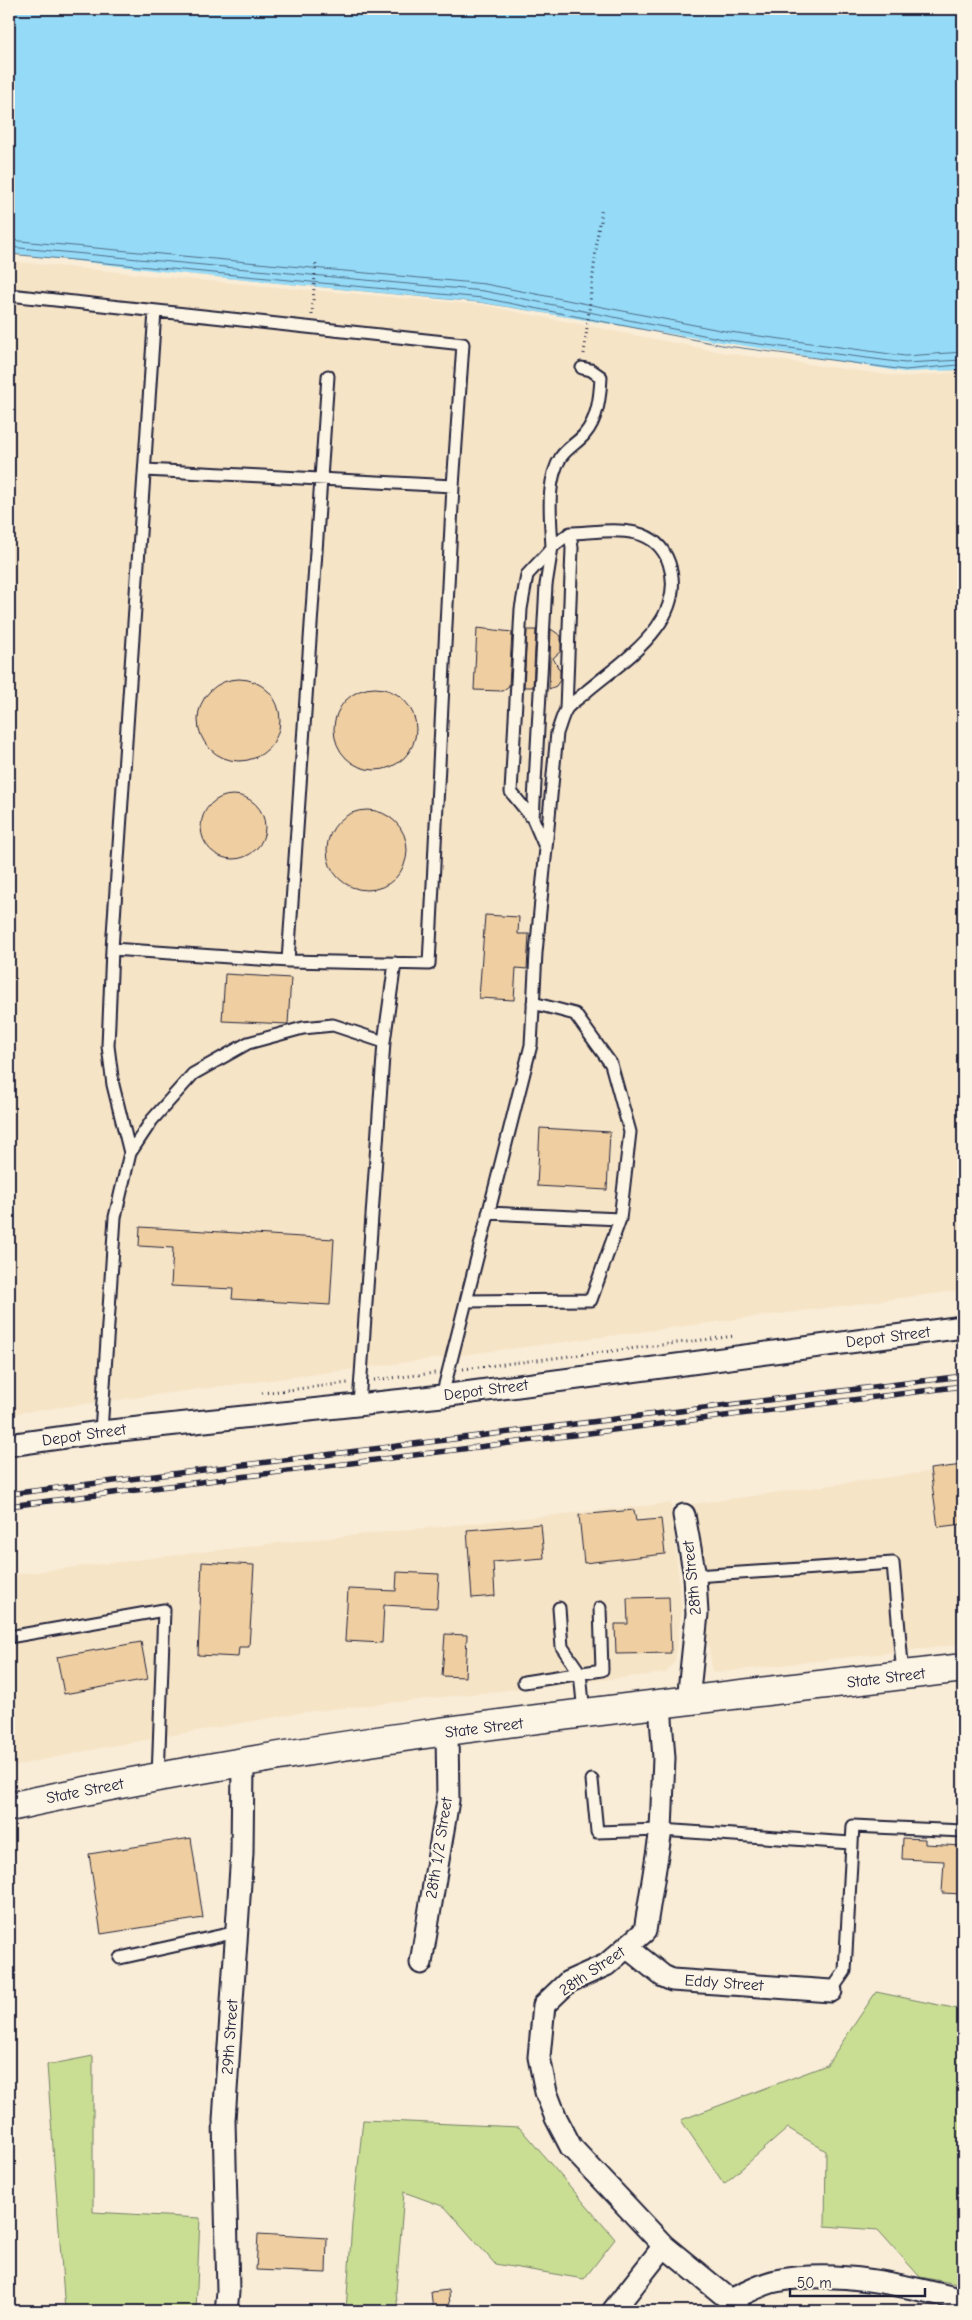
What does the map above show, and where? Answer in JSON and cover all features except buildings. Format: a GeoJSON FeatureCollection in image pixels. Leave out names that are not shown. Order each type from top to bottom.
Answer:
{"type":"FeatureCollection","features":[{"type":"Feature","properties":{"kind":"main road","name":"State Street"},"geometry":{"type":"LineString","coordinates":[[9,1807],[93,1788],[447,1732],[963,1668]]}},
{"type":"Feature","properties":{"kind":"street","name":"Depot Street"},"geometry":{"type":"LineString","coordinates":[[9,1445],[101,1432],[442,1396],[963,1327]]}},
{"type":"Feature","properties":{"kind":"street","name":"28th Street"},"geometry":{"type":"LineString","coordinates":[[684,1515],[694,1576],[697,1614],[688,1701]]}},
{"type":"Feature","properties":{"kind":"street","name":"28th Street"},"geometry":{"type":"LineString","coordinates":[[660,1705],[664,1758],[661,1830],[645,1931],[628,1948],[606,1965],[568,1982],[544,2005],[539,2057],[546,2092],[556,2118],[571,2147],[664,2246],[735,2306]]}},
{"type":"Feature","properties":{"kind":"street","name":"28th 1/2 Street"},"geometry":{"type":"LineString","coordinates":[[421,1963],[448,1800],[447,1732]]}},
{"type":"Feature","properties":{"kind":"street","name":"29th Street"},"geometry":{"type":"LineString","coordinates":[[226,2311],[228,2292],[224,2120],[242,1853],[243,1764]]}},
{"type":"Feature","properties":{"kind":"street","name":"Eddy Street"},"geometry":{"type":"LineString","coordinates":[[628,1948],[663,1976],[672,1980],[831,1991]]}},
{"type":"Feature","properties":{"kind":"street"},"geometry":{"type":"LineString","coordinates":[[613,2311],[664,2246]]}},
{"type":"Feature","properties":{"kind":"street"},"geometry":{"type":"LineString","coordinates":[[735,2306],[775,2281],[826,2276],[876,2281],[963,2300]]}},
{"type":"Feature","properties":{"kind":"lane"},"geometry":{"type":"LineString","coordinates":[[9,295],[463,344],[453,486],[429,964],[288,961],[112,948]]}},
{"type":"Feature","properties":{"kind":"lane"},"geometry":{"type":"LineString","coordinates":[[130,1153],[114,1085],[108,1046],[112,948],[155,311]]}},
{"type":"Feature","properties":{"kind":"lane"},"geometry":{"type":"LineString","coordinates":[[533,819],[546,585],[552,548],[551,481],[561,456],[585,434],[594,420],[600,397],[601,377],[591,370],[582,368]]}},
{"type":"Feature","properties":{"kind":"lane"},"geometry":{"type":"LineString","coordinates":[[288,961],[328,376]]}},
{"type":"Feature","properties":{"kind":"lane"},"geometry":{"type":"LineString","coordinates":[[145,470],[453,486]]}},
{"type":"Feature","properties":{"kind":"lane"},"geometry":{"type":"LineString","coordinates":[[546,850],[533,819],[511,792],[521,609],[527,575],[552,548],[570,533],[630,531],[651,537],[666,554],[672,572],[672,592],[666,615],[657,628],[634,651],[566,709]]}},
{"type":"Feature","properties":{"kind":"lane"},"geometry":{"type":"LineString","coordinates":[[442,1396],[531,1045],[557,733],[566,709],[572,548],[570,533]]}},
{"type":"Feature","properties":{"kind":"lane"},"geometry":{"type":"LineString","coordinates":[[359,1404],[384,1042],[395,963]]}},
{"type":"Feature","properties":{"kind":"lane"},"geometry":{"type":"LineString","coordinates":[[466,1301],[591,1300],[620,1219],[630,1132],[611,1064],[575,1014],[533,1003]]}},
{"type":"Feature","properties":{"kind":"lane"},"geometry":{"type":"LineString","coordinates":[[101,1432],[115,1217],[130,1153],[152,1120],[193,1074],[248,1043],[302,1028],[333,1025],[384,1042]]}},
{"type":"Feature","properties":{"kind":"lane"},"geometry":{"type":"LineString","coordinates":[[488,1213],[620,1219]]}},
{"type":"Feature","properties":{"kind":"lane"},"geometry":{"type":"LineString","coordinates":[[694,1576],[893,1562],[903,1676]]}},
{"type":"Feature","properties":{"kind":"lane"},"geometry":{"type":"LineString","coordinates":[[559,1608],[562,1647],[580,1673],[585,1715]]}},
{"type":"Feature","properties":{"kind":"lane"},"geometry":{"type":"LineString","coordinates":[[524,1682],[602,1670],[600,1608]]}},
{"type":"Feature","properties":{"kind":"lane"},"geometry":{"type":"LineString","coordinates":[[9,1637],[164,1610],[158,1778]]}},
{"type":"Feature","properties":{"kind":"lane"},"geometry":{"type":"LineString","coordinates":[[592,1780],[597,1832],[661,1830],[851,1843]]}},
{"type":"Feature","properties":{"kind":"lane"},"geometry":{"type":"LineString","coordinates":[[831,1991],[845,1971],[853,1826],[963,1831]]}},
{"type":"Feature","properties":{"kind":"lane"},"geometry":{"type":"LineString","coordinates":[[120,1958],[237,1932]]}},
{"type":"Feature","properties":{"kind":"path"},"geometry":{"type":"LineString","coordinates":[[582,368],[599,223],[602,223],[600,211]]}},
{"type":"Feature","properties":{"kind":"path"},"geometry":{"type":"LineString","coordinates":[[311,329],[316,261]]}},
{"type":"Feature","properties":{"kind":"path"},"geometry":{"type":"LineString","coordinates":[[255,1394],[739,1335]]}},
{"type":"Feature","properties":{"kind":"shaded area"},"geometry":{"type":"Polygon","coordinates":[[[9,259],[482,303],[960,370],[963,376],[963,1290],[9,1414],[9,259]]]}},
{"type":"Feature","properties":{"kind":"shaded area"},"geometry":{"type":"Polygon","coordinates":[[[963,1467],[963,1644],[713,1673],[685,1505],[963,1467]]]}},
{"type":"Feature","properties":{"kind":"shaded area"},"geometry":{"type":"Polygon","coordinates":[[[671,1503],[682,1608],[675,1661],[666,1673],[305,1712],[106,1747],[9,1767],[9,1575],[268,1544],[671,1503]]]}},
{"type":"Feature","properties":{"kind":"green space"},"geometry":{"type":"Polygon","coordinates":[[[876,1992],[963,2010],[963,2285],[920,2277],[878,2230],[825,2226],[826,2151],[788,2128],[724,2184],[681,2120],[827,2065],[876,1992]]]}},
{"type":"Feature","properties":{"kind":"green space"},"geometry":{"type":"Polygon","coordinates":[[[93,2056],[93,2212],[200,2218],[196,2311],[65,2311],[47,2065],[93,2056]]]}},
{"type":"Feature","properties":{"kind":"green space"},"geometry":{"type":"Polygon","coordinates":[[[363,2120],[519,2127],[615,2239],[584,2279],[495,2264],[445,2207],[404,2192],[396,2292],[398,2311],[346,2311],[352,2223],[363,2120]]]}},
{"type":"Feature","properties":{"kind":"water"},"geometry":{"type":"Polygon","coordinates":[[[9,9],[963,9],[963,376],[961,376],[959,370],[905,375],[482,303],[9,258],[9,9]]]}},
{"type":"Feature","properties":{"kind":"pier"},"geometry":{"type":"Polygon","coordinates":[[[9,253],[186,274],[482,303],[904,372],[960,370],[963,378],[959,377],[958,372],[904,377],[726,353],[482,305],[9,261],[9,253]]]}},
{"type":"Feature","properties":{"kind":"railway"},"geometry":{"type":"LineString","coordinates":[[9,1494],[963,1376]]}},
{"type":"Feature","properties":{"kind":"railway"},"geometry":{"type":"LineString","coordinates":[[9,1506],[963,1386]]}}]}
